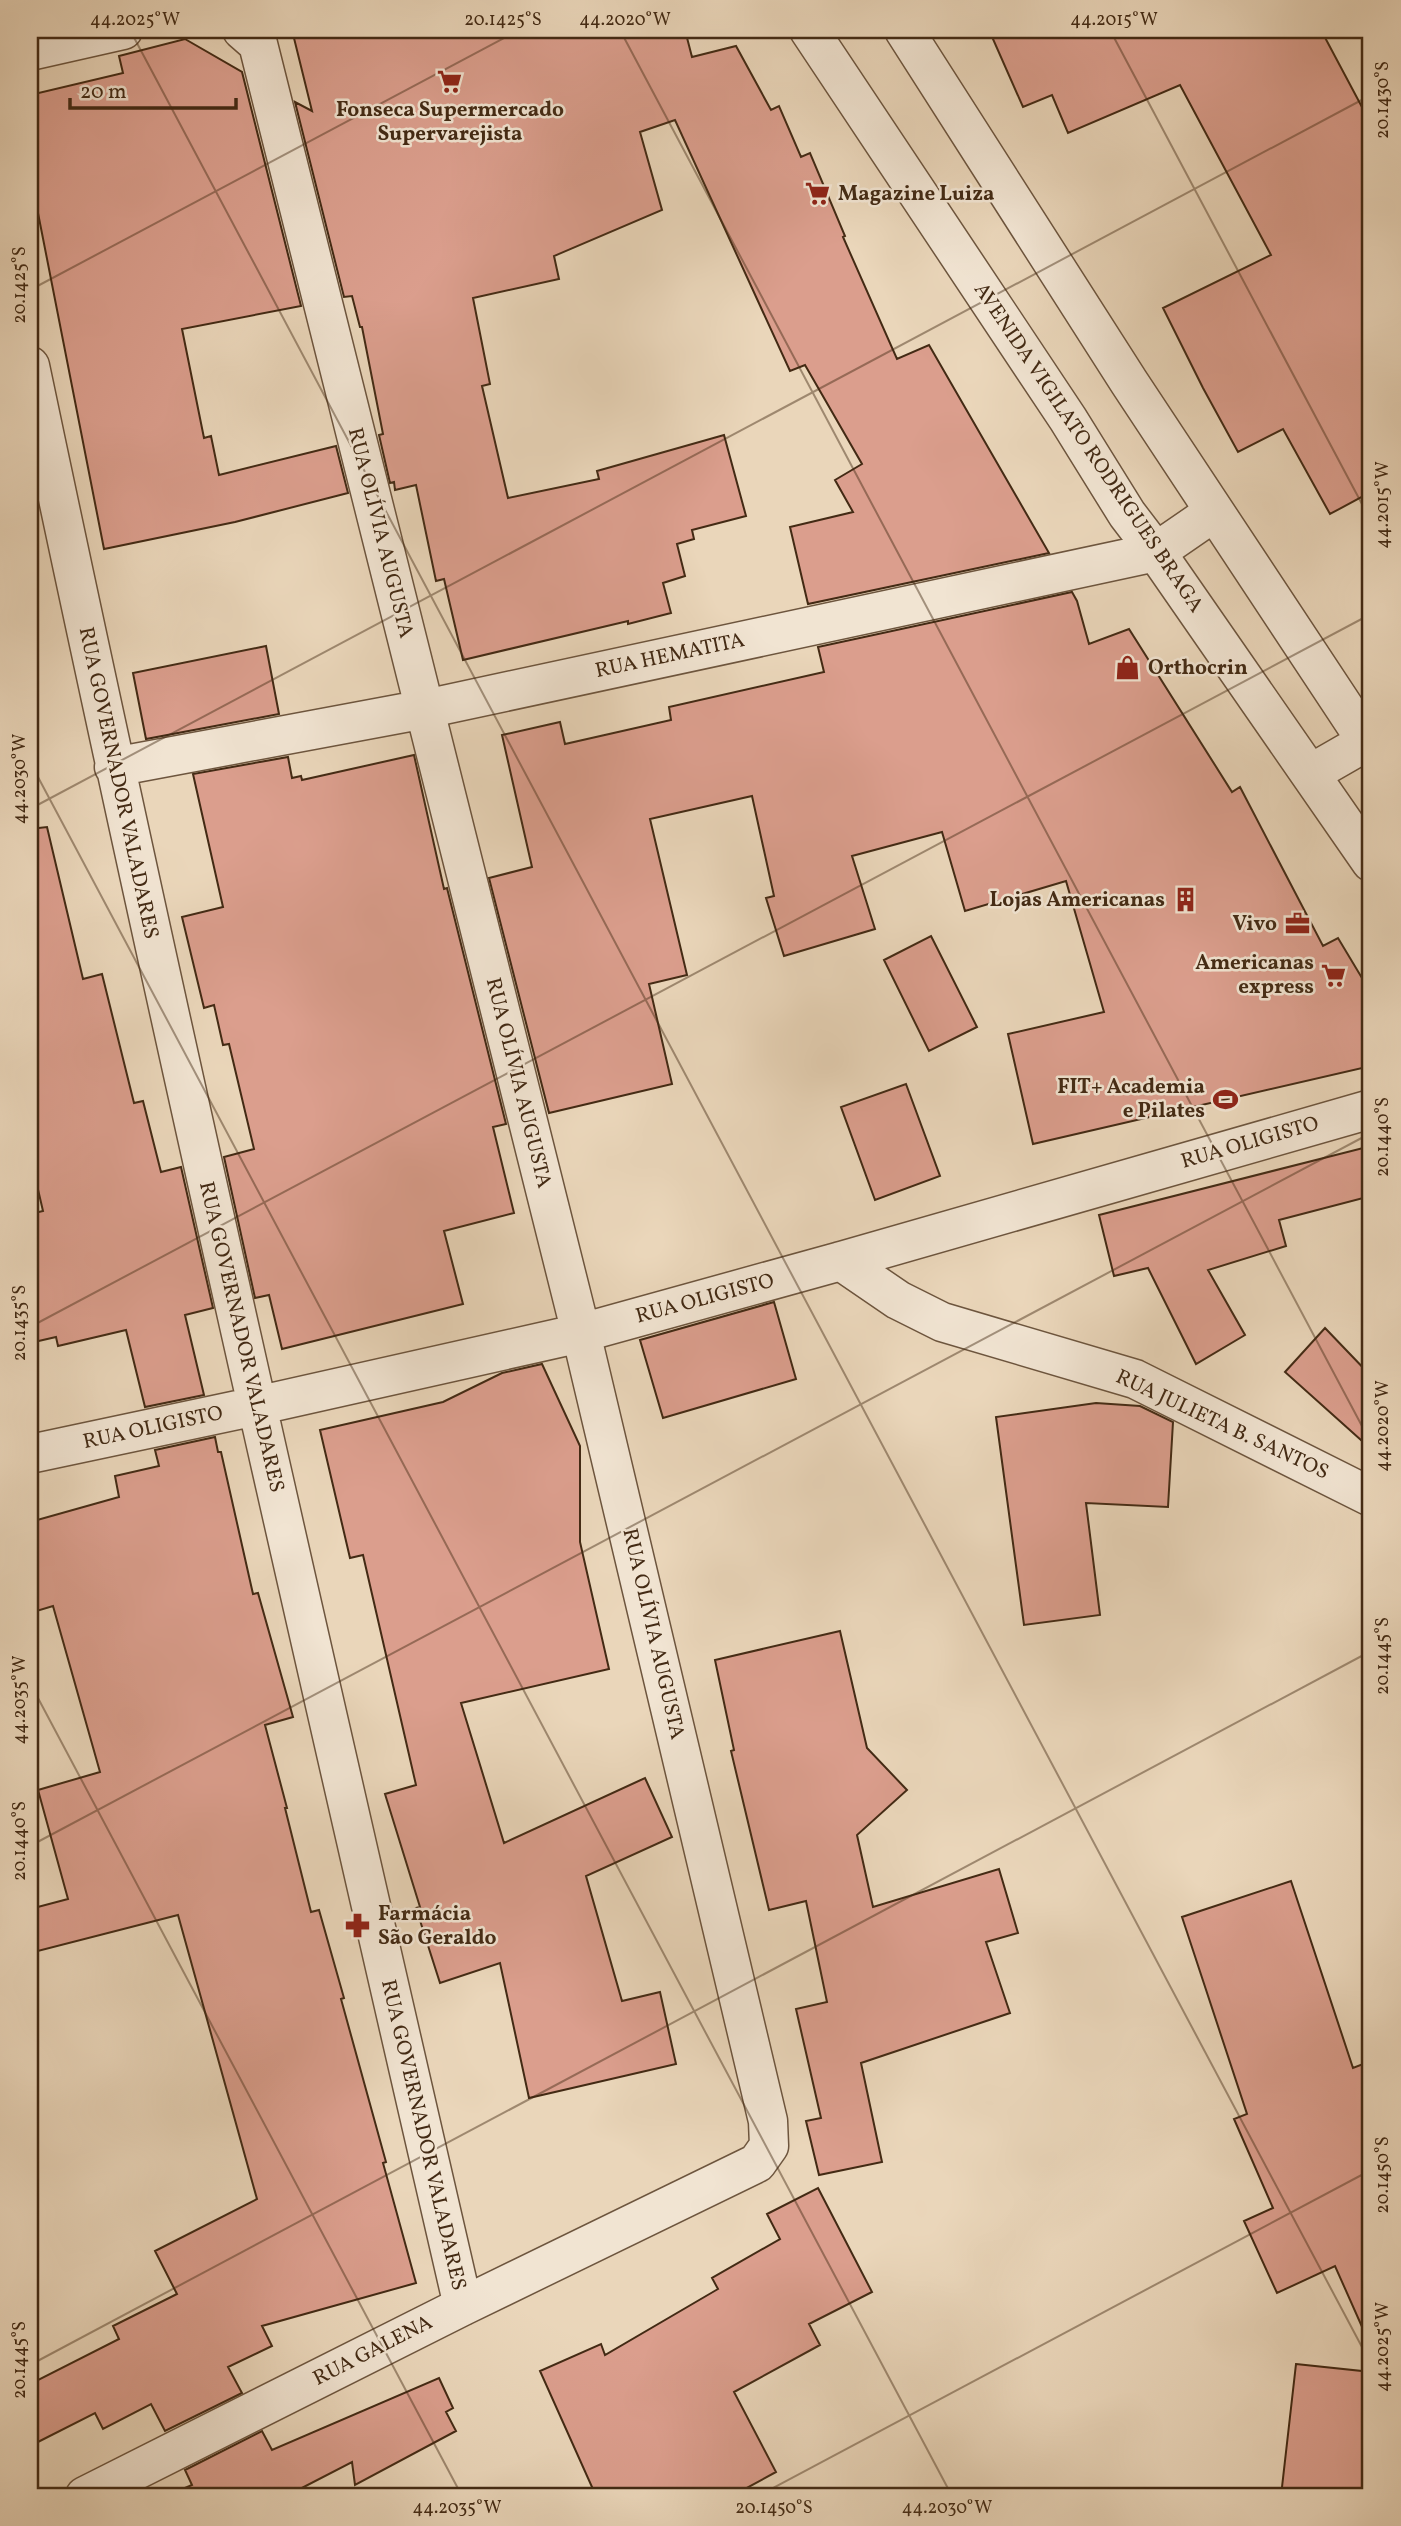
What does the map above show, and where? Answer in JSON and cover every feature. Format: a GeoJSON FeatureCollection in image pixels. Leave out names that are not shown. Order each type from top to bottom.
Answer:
{"type":"FeatureCollection","features":[{"type":"Feature","properties":{"kind":"street"},"geometry":{"type":"LineString","coordinates":[[30,51],[123,30]]}},
{"type":"Feature","properties":{"kind":"street","name":"RUA OLÍVIA AUGUSTA"},"geometry":{"type":"LineString","coordinates":[[242,30],[258,44],[581,1333],[762,2094],[768,2121],[769,2146]]}},
{"type":"Feature","properties":{"kind":"street","name":"AVENIDA VIGILATO RODRIGUES BRAGA"},"geometry":{"type":"LineString","coordinates":[[809,30],[1068,419],[1128,514],[1371,862]]}},
{"type":"Feature","properties":{"kind":"street"},"geometry":{"type":"LineString","coordinates":[[904,30],[1129,382],[1370,743],[1310,774]]}},
{"type":"Feature","properties":{"kind":"street","name":"RUA GOVERNADOR VALADARES"},"geometry":{"type":"LineString","coordinates":[[30,366],[114,767],[256,1406],[463,2306]]}},
{"type":"Feature","properties":{"kind":"street","name":"RUA HEMATITA"},"geometry":{"type":"LineString","coordinates":[[114,767],[425,709],[1156,552],[1214,512]]}},
{"type":"Feature","properties":{"kind":"street","name":"RUA OLIGISTO"},"geometry":{"type":"LineString","coordinates":[[30,1454],[581,1333],[1371,1109]]}},
{"type":"Feature","properties":{"kind":"street","name":"RUA JULIETA B. SANTOS"},"geometry":{"type":"LineString","coordinates":[[841,1261],[898,1300],[942,1322],[1135,1379],[1371,1497]]}},
{"type":"Feature","properties":{"kind":"street","name":"RUA GALENA"},"geometry":{"type":"LineString","coordinates":[[85,2496],[463,2306],[757,2163],[769,2146]]}},
{"type":"Feature","properties":{"kind":"building"},"geometry":{"type":"Polygon","coordinates":[[[292,30],[685,30],[692,57],[736,46],[771,110],[779,106],[801,157],[810,153],[845,236],[843,237],[897,359],[929,345],[1049,553],[808,604],[790,527],[853,512],[835,480],[862,464],[805,365],[790,371],[675,120],[640,132],[662,210],[554,256],[559,279],[473,298],[490,384],[482,386],[508,498],[599,479],[597,471],[724,435],[746,516],[692,530],[694,539],[677,544],[685,576],[663,583],[671,613],[463,660],[444,579],[436,581],[416,485],[395,490],[394,482],[390,483],[379,435],[383,434],[362,327],[352,296],[344,297],[295,102],[312,111],[292,30]]]}},
{"type":"Feature","properties":{"kind":"building"},"geometry":{"type":"Polygon","coordinates":[[[989,30],[1321,30],[1371,124],[1371,492],[1330,514],[1283,429],[1238,452],[1163,308],[1271,255],[1180,85],[1068,133],[1052,95],[1023,107],[989,30]]]}},
{"type":"Feature","properties":{"kind":"building"},"geometry":{"type":"Polygon","coordinates":[[[185,39],[242,72],[301,306],[182,329],[204,438],[211,436],[219,475],[336,446],[348,493],[235,522],[104,549],[38,213],[30,188],[30,95],[123,73],[119,56],[185,39]]]}},
{"type":"Feature","properties":{"kind":"building"},"geometry":{"type":"Polygon","coordinates":[[[1072,592],[1089,644],[1129,629],[1232,792],[1240,787],[1323,946],[1338,938],[1371,993],[1371,1066],[1033,1144],[1008,1034],[1104,1012],[1066,881],[965,911],[942,832],[852,856],[875,929],[784,956],[766,898],[774,896],[752,796],[650,819],[687,975],[649,984],[672,1084],[549,1113],[489,878],[532,867],[502,735],[560,722],[565,744],[671,720],[669,707],[824,672],[818,647],[1072,592]]]}},
{"type":"Feature","properties":{"kind":"building"},"geometry":{"type":"Polygon","coordinates":[[[266,646],[279,714],[146,739],[133,673],[266,646]]]}},
{"type":"Feature","properties":{"kind":"building"},"geometry":{"type":"Polygon","coordinates":[[[414,755],[444,889],[447,888],[506,1124],[493,1127],[514,1213],[444,1231],[463,1304],[282,1349],[269,1295],[255,1298],[224,1157],[254,1149],[229,1044],[223,1045],[214,1005],[204,1008],[182,917],[223,907],[193,774],[288,757],[292,778],[301,776],[302,780],[414,755]]]}},
{"type":"Feature","properties":{"kind":"building"},"geometry":{"type":"Polygon","coordinates":[[[47,827],[83,979],[102,974],[134,1103],[143,1101],[161,1172],[181,1167],[213,1308],[185,1315],[204,1395],[145,1407],[126,1330],[58,1346],[56,1337],[30,1343],[30,1214],[43,1211],[30,1155],[30,829],[47,827]]]}},
{"type":"Feature","properties":{"kind":"building"},"geometry":{"type":"Polygon","coordinates":[[[931,936],[977,1027],[929,1051],[884,960],[931,936]]]}},
{"type":"Feature","properties":{"kind":"building"},"geometry":{"type":"Polygon","coordinates":[[[906,1084],[940,1176],[875,1200],[841,1107],[906,1084]]]}},
{"type":"Feature","properties":{"kind":"building"},"geometry":{"type":"Polygon","coordinates":[[[1371,1146],[1371,1196],[1279,1220],[1286,1246],[1208,1270],[1245,1335],[1196,1364],[1148,1268],[1114,1276],[1099,1215],[1371,1146]]]}},
{"type":"Feature","properties":{"kind":"building"},"geometry":{"type":"Polygon","coordinates":[[[774,1302],[796,1379],[663,1418],[640,1340],[774,1302]]]}},
{"type":"Feature","properties":{"kind":"building"},"geometry":{"type":"Polygon","coordinates":[[[1325,1328],[1371,1376],[1371,1449],[1285,1372],[1325,1328]]]}},
{"type":"Feature","properties":{"kind":"building"},"geometry":{"type":"Polygon","coordinates":[[[542,1364],[580,1446],[580,1542],[609,1669],[461,1703],[504,1843],[645,1778],[672,1837],[586,1876],[622,2001],[660,1992],[676,2064],[529,2098],[500,1963],[440,1983],[416,1908],[420,1907],[385,1794],[416,1785],[363,1555],[350,1558],[320,1430],[443,1402],[502,1373],[542,1364]]]}},
{"type":"Feature","properties":{"kind":"building"},"geometry":{"type":"Polygon","coordinates":[[[1096,1403],[1140,1406],[1173,1422],[1168,1507],[1086,1503],[1100,1615],[1024,1625],[996,1417],[1096,1403]]]}},
{"type":"Feature","properties":{"kind":"building"},"geometry":{"type":"Polygon","coordinates":[[[215,1437],[218,1452],[221,1452],[253,1594],[258,1593],[293,1717],[265,1725],[311,1912],[319,1910],[344,1998],[341,1999],[416,2283],[262,2326],[272,2346],[228,2367],[242,2393],[165,2431],[151,2404],[103,2429],[95,2413],[30,2446],[30,2384],[119,2339],[113,2326],[177,2294],[155,2251],[257,2199],[178,1915],[30,1953],[30,1909],[68,1899],[38,1790],[100,1772],[53,1606],[30,1613],[30,1522],[119,1497],[115,1476],[159,1466],[155,1450],[215,1437]]]}},
{"type":"Feature","properties":{"kind":"building"},"geometry":{"type":"Polygon","coordinates":[[[840,1631],[867,1748],[907,1790],[857,1835],[873,1907],[999,1869],[1018,1933],[986,1942],[1010,2013],[861,2063],[882,2162],[819,2175],[806,2121],[821,2118],[796,2009],[827,2002],[806,1901],[769,1910],[731,1751],[734,1750],[715,1660],[840,1631]]]}},
{"type":"Feature","properties":{"kind":"building"},"geometry":{"type":"Polygon","coordinates":[[[1291,1881],[1353,2068],[1371,2061],[1371,2347],[1335,2266],[1277,2293],[1244,2221],[1273,2208],[1234,2119],[1247,2114],[1182,1917],[1291,1881]]]}},
{"type":"Feature","properties":{"kind":"building"},"geometry":{"type":"Polygon","coordinates":[[[818,2188],[872,2292],[809,2324],[820,2345],[734,2392],[776,2472],[732,2496],[596,2496],[540,2371],[601,2344],[605,2355],[718,2289],[712,2278],[780,2239],[767,2214],[818,2188]]]}},
{"type":"Feature","properties":{"kind":"building"},"geometry":{"type":"Polygon","coordinates":[[[1296,2364],[1371,2372],[1371,2496],[1281,2496],[1296,2364]]]}},
{"type":"Feature","properties":{"kind":"building"},"geometry":{"type":"Polygon","coordinates":[[[439,2378],[453,2408],[446,2412],[456,2431],[355,2485],[352,2462],[294,2492],[296,2496],[166,2496],[192,2485],[185,2470],[262,2431],[272,2450],[439,2378]]]}},
{"type":"Feature","properties":{"kind":"place","name":"Fonseca Supermercado Supervarejista"},"geometry":{"type":"Point","coordinates":[450,81]}},
{"type":"Feature","properties":{"kind":"place","name":"Magazine Luiza"},"geometry":{"type":"Point","coordinates":[818,194]}},
{"type":"Feature","properties":{"kind":"place","name":"Orthocrin"},"geometry":{"type":"Point","coordinates":[1128,668]}},
{"type":"Feature","properties":{"kind":"place","name":"Lojas Americanas"},"geometry":{"type":"Point","coordinates":[1185,900]}},
{"type":"Feature","properties":{"kind":"place","name":"Vivo"},"geometry":{"type":"Point","coordinates":[1297,924]}},
{"type":"Feature","properties":{"kind":"place","name":"Americanas express"},"geometry":{"type":"Point","coordinates":[1334,975]}},
{"type":"Feature","properties":{"kind":"place","name":"FIT+ Academia e Pilates"},"geometry":{"type":"Point","coordinates":[1225,1099]}},
{"type":"Feature","properties":{"kind":"place","name":"Farmácia São Geraldo"},"geometry":{"type":"Point","coordinates":[358,1926]}}]}
